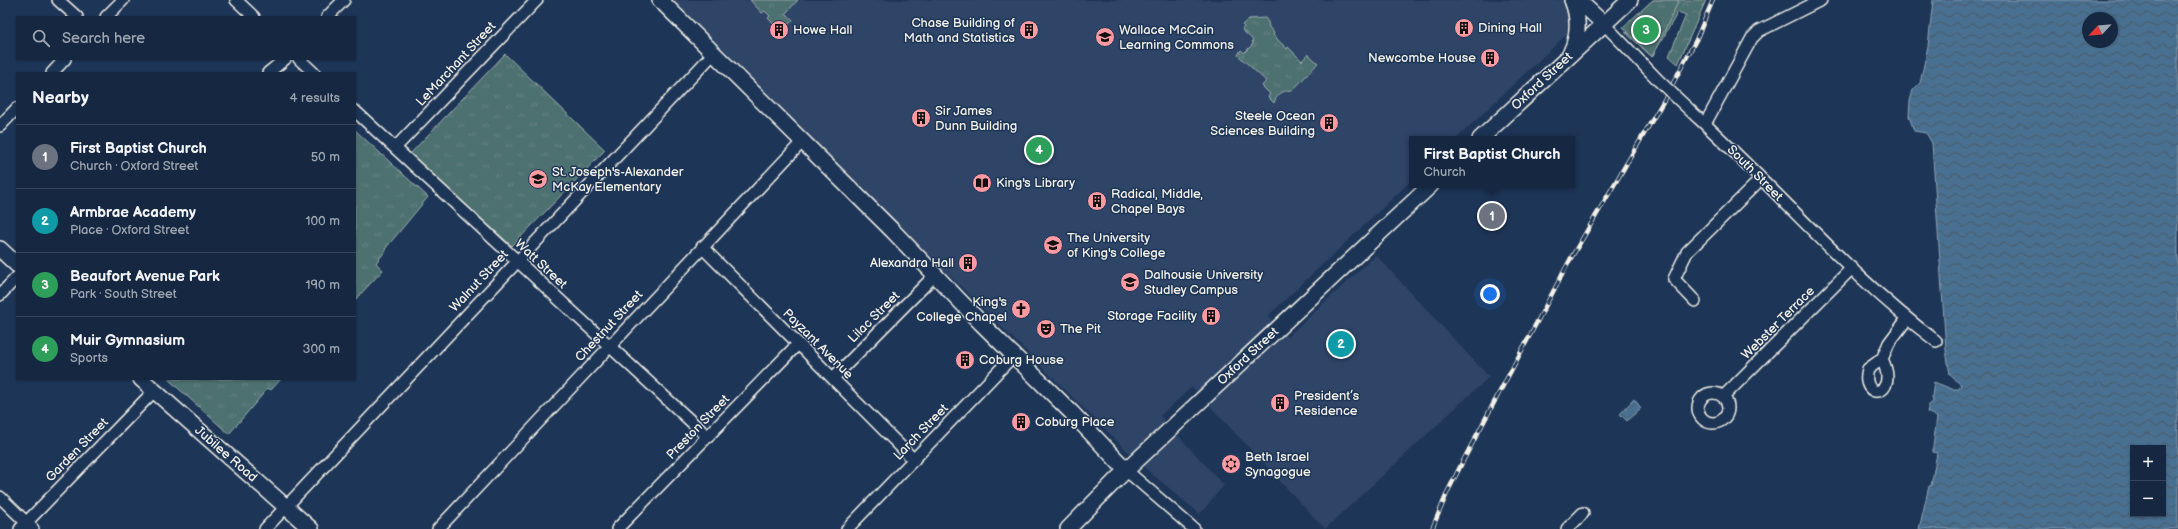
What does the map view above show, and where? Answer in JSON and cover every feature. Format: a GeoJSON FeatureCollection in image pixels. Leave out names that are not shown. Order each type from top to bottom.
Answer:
{"type":"FeatureCollection","features":[{"type":"Feature","properties":{"kind":"street"},"geometry":{"type":"LineString","coordinates":[[58,0],[76,16]]}},
{"type":"Feature","properties":{"kind":"street"},"geometry":{"type":"LineString","coordinates":[[107,16],[123,0]]}},
{"type":"Feature","properties":{"kind":"street"},"geometry":{"type":"LineString","coordinates":[[236,0],[253,16]]}},
{"type":"Feature","properties":{"kind":"street"},"geometry":{"type":"LineString","coordinates":[[328,16],[344,0]]}},
{"type":"Feature","properties":{"kind":"street","name":"LeMarchant Street"},"geometry":{"type":"LineString","coordinates":[[395,148],[537,0]]}},
{"type":"Feature","properties":{"kind":"street"},"geometry":{"type":"LineString","coordinates":[[660,0],[935,275],[981,323],[1015,354],[1127,471],[1194,529]]}},
{"type":"Feature","properties":{"kind":"street"},"geometry":{"type":"LineString","coordinates":[[1569,57],[1577,32],[1577,11],[1572,0]]}},
{"type":"Feature","properties":{"kind":"street","name":"South Street"},"geometry":{"type":"LineString","coordinates":[[1578,0],[1604,24],[1659,81],[1852,268],[1907,319],[1936,341]]}},
{"type":"Feature","properties":{"kind":"street","name":"Oxford Street"},"geometry":{"type":"LineString","coordinates":[[1483,136],[1630,0]]}},
{"type":"Feature","properties":{"kind":"street"},"geometry":{"type":"LineString","coordinates":[[1705,124],[1752,38],[1758,31],[1821,0]]}},
{"type":"Feature","properties":{"kind":"street","name":"Walnut Street"},"geometry":{"type":"LineString","coordinates":[[265,529],[714,53]]}},
{"type":"Feature","properties":{"kind":"street"},"geometry":{"type":"LineString","coordinates":[[53,72],[64,60]]}},
{"type":"Feature","properties":{"kind":"street"},"geometry":{"type":"LineString","coordinates":[[269,72],[284,60]]}},
{"type":"Feature","properties":{"kind":"street"},"geometry":{"type":"LineString","coordinates":[[300,60],[313,72]]}},
{"type":"Feature","properties":{"kind":"street"},"geometry":{"type":"LineString","coordinates":[[0,126],[16,109]]}},
{"type":"Feature","properties":{"kind":"street","name":"Watt Street"},"geometry":{"type":"LineString","coordinates":[[356,112],[708,438]]}},
{"type":"Feature","properties":{"kind":"street","name":"Chestnut Street"},"geometry":{"type":"LineString","coordinates":[[438,529],[802,142]]}},
{"type":"Feature","properties":{"kind":"street"},"geometry":{"type":"LineString","coordinates":[[1695,301],[1674,279],[1687,252],[1761,179]]}},
{"type":"Feature","properties":{"kind":"street","name":"Oxford Street"},"geometry":{"type":"LineString","coordinates":[[1068,529],[1127,471],[1428,188]]}},
{"type":"Feature","properties":{"kind":"street","name":"Payzant Avenue"},"geometry":{"type":"LineString","coordinates":[[702,247],[914,460]]}},
{"type":"Feature","properties":{"kind":"street"},"geometry":{"type":"LineString","coordinates":[[0,249],[16,265]]}},
{"type":"Feature","properties":{"kind":"street","name":"Webster Terrace"},"geometry":{"type":"LineString","coordinates":[[1723,397],[1852,268]]}},
{"type":"Feature","properties":{"kind":"street","name":"Lilac Street"},"geometry":{"type":"LineString","coordinates":[[833,378],[935,275]]}},
{"type":"Feature","properties":{"kind":"street"},"geometry":{"type":"LineString","coordinates":[[0,295],[16,278]]}},
{"type":"Feature","properties":{"kind":"street"},"geometry":{"type":"LineString","coordinates":[[1882,358],[1889,343],[1907,319]]}},
{"type":"Feature","properties":{"kind":"street","name":"Preston Street"},"geometry":{"type":"LineString","coordinates":[[623,527],[798,344]]}},
{"type":"Feature","properties":{"kind":"street","name":"Larch Street"},"geometry":{"type":"LineString","coordinates":[[847,529],[1015,354]]}},
{"type":"Feature","properties":{"kind":"street","name":"Jubilee Road"},"geometry":{"type":"LineString","coordinates":[[142,380],[311,529]]}},
{"type":"Feature","properties":{"kind":"street","name":"Garden Street"},"geometry":{"type":"LineString","coordinates":[[27,527],[154,391]]}},
{"type":"Feature","properties":{"kind":"street"},"geometry":{"type":"LineString","coordinates":[[0,497],[27,527]]}},
{"type":"Feature","properties":{"kind":"street"},"geometry":{"type":"LineString","coordinates":[[1567,529],[1583,513]]}},
{"type":"Feature","properties":{"kind":"shaded area","name":"Dalhousie University Studley Campus"},"geometry":{"type":"Polygon","coordinates":[[[671,0],[1570,0],[1571,16],[1567,34],[1459,136],[1409,136],[1409,183],[1268,316],[1287,337],[1376,255],[1489,377],[1325,529],[1192,387],[1160,416],[1224,485],[1200,514],[1140,464],[671,0]]]}},
{"type":"Feature","properties":{"kind":"green space"},"geometry":{"type":"Polygon","coordinates":[[[750,0],[798,0],[786,13],[793,20],[787,26],[784,23],[778,29],[768,18],[770,16],[765,11],[762,13],[750,0]]]}},
{"type":"Feature","properties":{"kind":"green space"},"geometry":{"type":"Polygon","coordinates":[[[1653,0],[1706,0],[1678,64],[1669,56],[1686,15],[1678,12],[1652,57],[1625,32],[1629,33],[1627,24],[1653,0]]]}},
{"type":"Feature","properties":{"kind":"green space"},"geometry":{"type":"Polygon","coordinates":[[[1653,0],[1679,0],[1652,57],[1623,27],[1653,0]]]}},
{"type":"Feature","properties":{"kind":"green space"},"geometry":{"type":"Polygon","coordinates":[[[1265,18],[1269,27],[1274,33],[1273,35],[1287,49],[1288,47],[1302,61],[1308,54],[1318,63],[1293,90],[1281,93],[1274,103],[1268,97],[1270,94],[1262,86],[1266,81],[1238,55],[1241,50],[1244,53],[1253,44],[1252,39],[1242,30],[1244,27],[1242,25],[1249,19],[1265,18]]]}},
{"type":"Feature","properties":{"kind":"green space"},"geometry":{"type":"Polygon","coordinates":[[[505,54],[605,150],[512,246],[409,155],[505,54]]]}},
{"type":"Feature","properties":{"kind":"green space"},"geometry":{"type":"Polygon","coordinates":[[[356,131],[428,197],[385,249],[386,250],[376,263],[383,270],[356,299],[356,131]]]}},
{"type":"Feature","properties":{"kind":"green space"},"geometry":{"type":"Polygon","coordinates":[[[169,380],[280,380],[271,390],[268,388],[229,434],[169,380]]]}},
{"type":"Feature","properties":{"kind":"water"},"geometry":{"type":"Polygon","coordinates":[[[1933,0],[2178,0],[2178,529],[1919,529],[1929,486],[1931,486],[1937,453],[1933,452],[1933,447],[1937,417],[1927,412],[1929,405],[1933,402],[1932,396],[1934,382],[1952,389],[1959,389],[1961,385],[1950,375],[1946,350],[1932,143],[1926,133],[1914,131],[1909,116],[1910,101],[1913,90],[1920,83],[1928,46],[1933,0]]]}},
{"type":"Feature","properties":{"kind":"water"},"geometry":{"type":"Polygon","coordinates":[[[1634,399],[1641,408],[1627,421],[1620,414],[1634,399]]]}},
{"type":"Feature","properties":{"kind":"railway"},"geometry":{"type":"LineString","coordinates":[[1432,529],[1448,491],[1464,459],[1571,258],[1664,100],[1696,40],[1713,0]]}},
{"type":"Feature","properties":{"kind":"place","name":"Dining Hall"},"geometry":{"type":"Point","coordinates":[1464,28]}},
{"type":"Feature","properties":{"kind":"place","name":"Howe Hall"},"geometry":{"type":"Point","coordinates":[779,30]}},
{"type":"Feature","properties":{"kind":"place","name":"Chase Building of Math and Statistics"},"geometry":{"type":"Point","coordinates":[1029,30]}},
{"type":"Feature","properties":{"kind":"place","name":"Beaufort Avenue Park"},"geometry":{"type":"Point","coordinates":[1646,30]}},
{"type":"Feature","properties":{"kind":"place","name":"Wallace McCain Learning Commons"},"geometry":{"type":"Point","coordinates":[1105,37]}},
{"type":"Feature","properties":{"kind":"place","name":"Newcombe House"},"geometry":{"type":"Point","coordinates":[1490,58]}},
{"type":"Feature","properties":{"kind":"place","name":"Sir James Dunn Building"},"geometry":{"type":"Point","coordinates":[921,118]}},
{"type":"Feature","properties":{"kind":"place","name":"Steele Ocean Sciences Building"},"geometry":{"type":"Point","coordinates":[1329,123]}},
{"type":"Feature","properties":{"kind":"place","name":"Muir Gymnasium"},"geometry":{"type":"Point","coordinates":[1039,150]}},
{"type":"Feature","properties":{"kind":"place","name":"St. Joseph's-Alexander McKay Elementary"},"geometry":{"type":"Point","coordinates":[538,179]}},
{"type":"Feature","properties":{"kind":"place","name":"King's Library"},"geometry":{"type":"Point","coordinates":[982,183]}},
{"type":"Feature","properties":{"kind":"place","name":"Radical, Middle, Chapel Bays"},"geometry":{"type":"Point","coordinates":[1097,201]}},
{"type":"Feature","properties":{"kind":"place","name":"First Baptist Church"},"geometry":{"type":"Point","coordinates":[1492,216]}},
{"type":"Feature","properties":{"kind":"place","name":"The University of King's College"},"geometry":{"type":"Point","coordinates":[1053,245]}},
{"type":"Feature","properties":{"kind":"place","name":"Alexandra Hall"},"geometry":{"type":"Point","coordinates":[968,263]}},
{"type":"Feature","properties":{"kind":"place","name":"Dalhousie University Studley Campus"},"geometry":{"type":"Point","coordinates":[1130,282]}},
{"type":"Feature","properties":{"kind":"place","name":"King's College Chapel"},"geometry":{"type":"Point","coordinates":[1021,309]}},
{"type":"Feature","properties":{"kind":"place","name":"Storage Facility"},"geometry":{"type":"Point","coordinates":[1211,316]}},
{"type":"Feature","properties":{"kind":"place","name":"The Pit"},"geometry":{"type":"Point","coordinates":[1046,329]}},
{"type":"Feature","properties":{"kind":"place","name":"Armbrae Academy"},"geometry":{"type":"Point","coordinates":[1341,344]}},
{"type":"Feature","properties":{"kind":"place","name":"Coburg House"},"geometry":{"type":"Point","coordinates":[965,360]}},
{"type":"Feature","properties":{"kind":"place","name":"President’s Residence"},"geometry":{"type":"Point","coordinates":[1280,403]}},
{"type":"Feature","properties":{"kind":"place","name":"Coburg Place"},"geometry":{"type":"Point","coordinates":[1021,422]}},
{"type":"Feature","properties":{"kind":"place","name":"Beth Israel Synagogue"},"geometry":{"type":"Point","coordinates":[1231,464]}}]}
